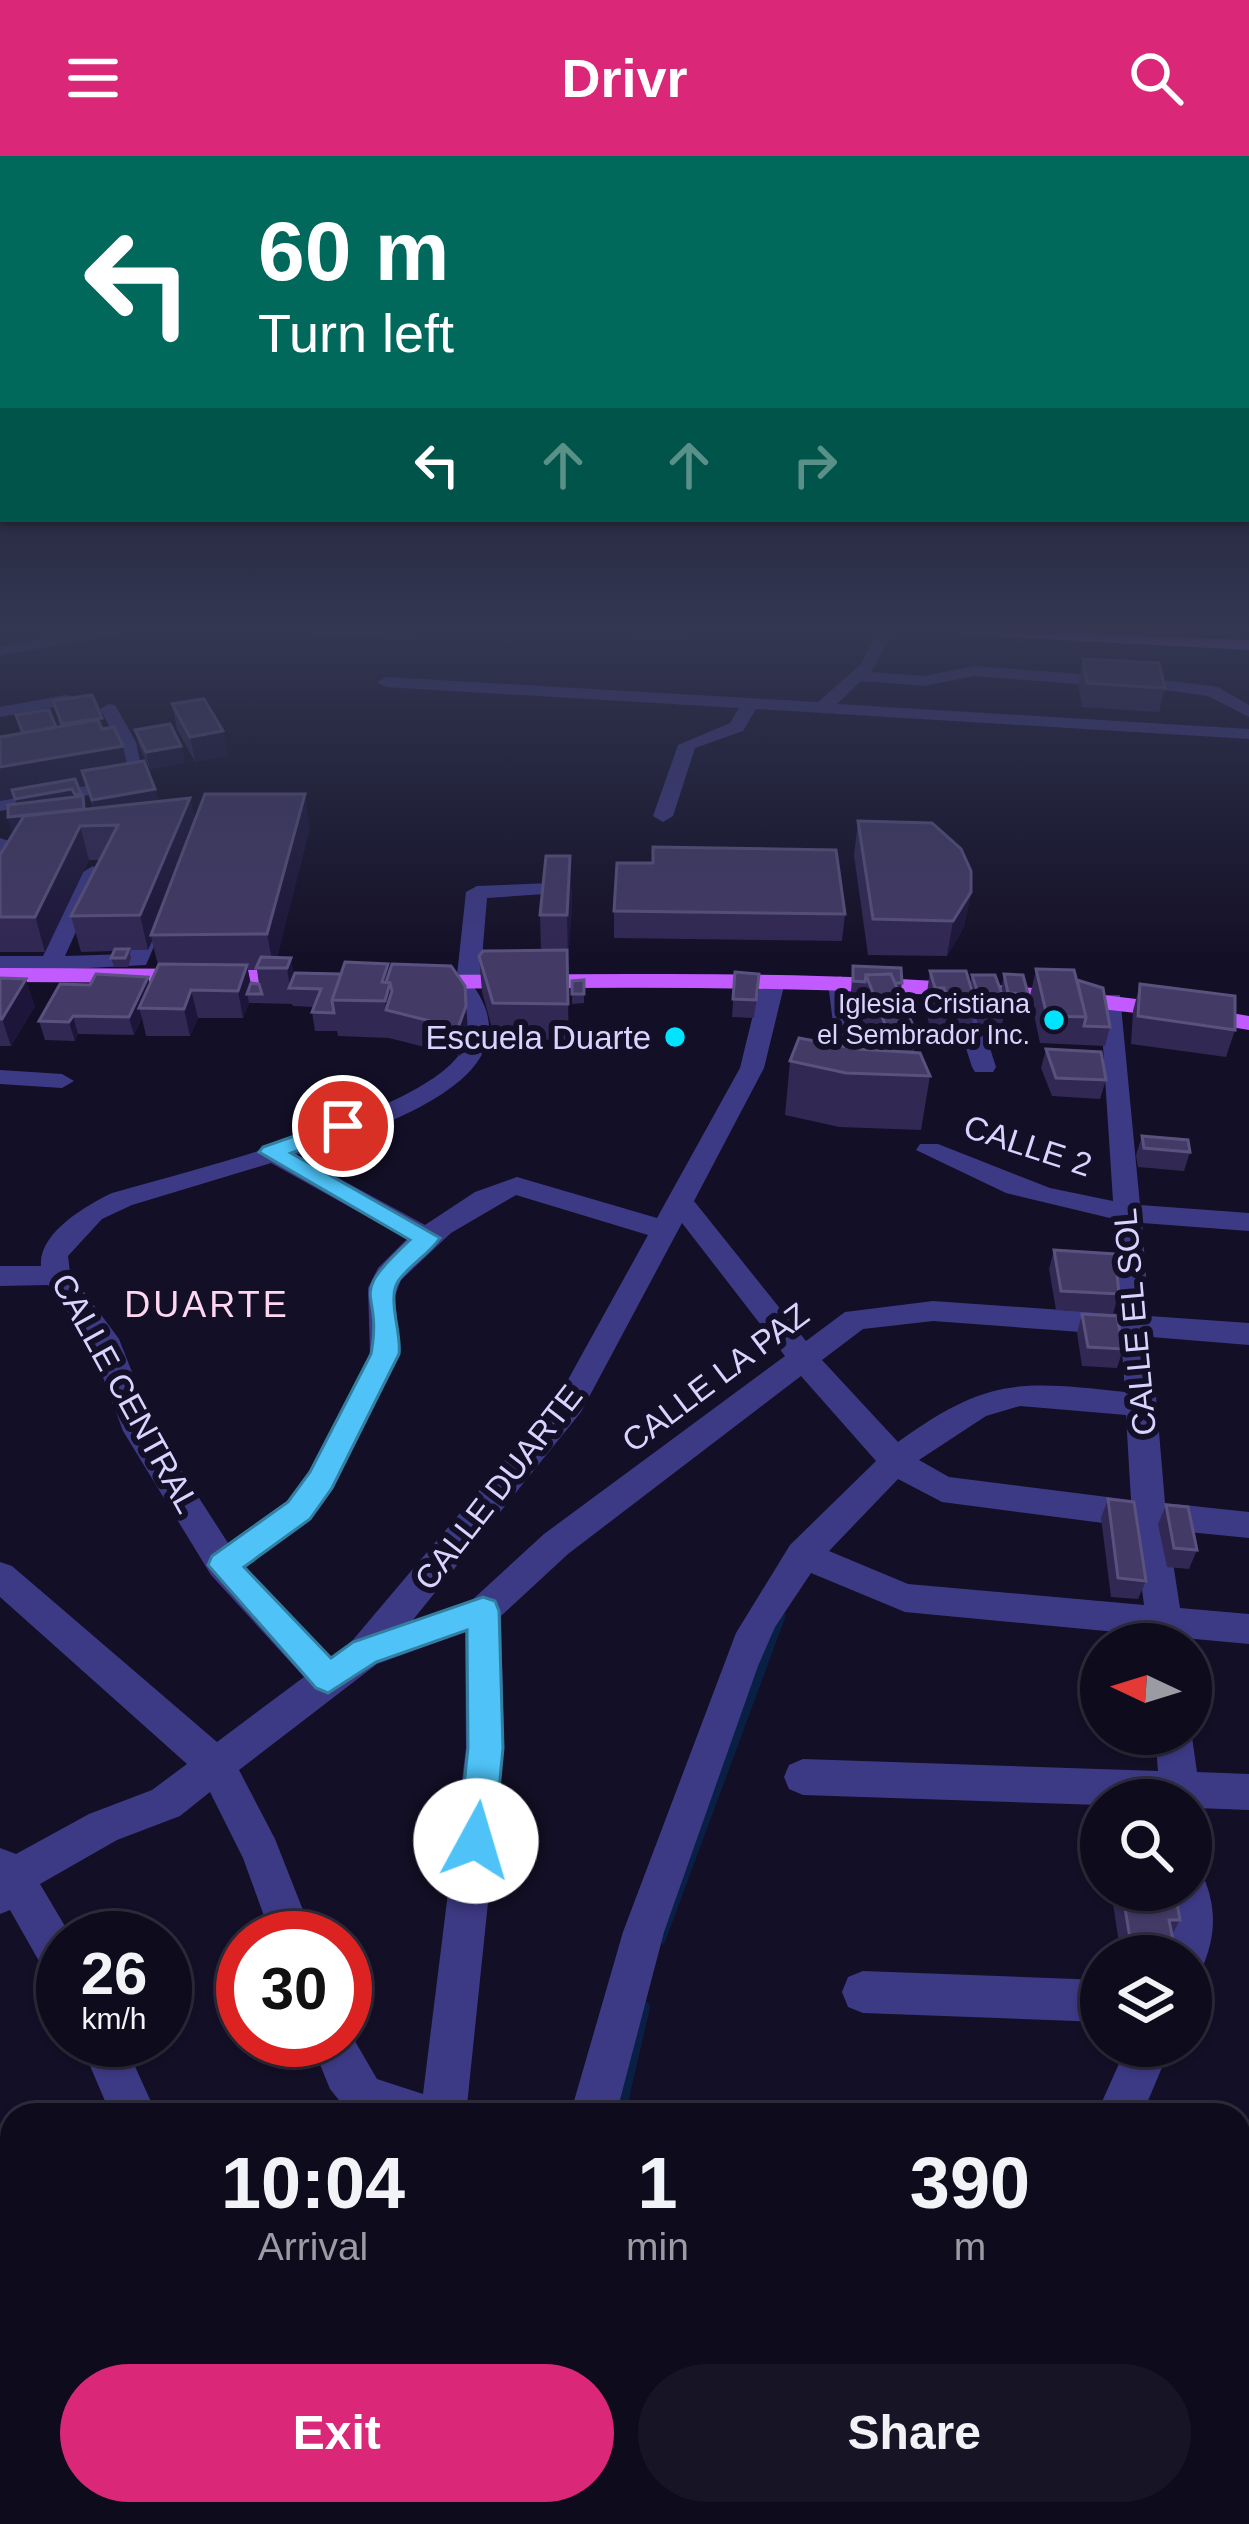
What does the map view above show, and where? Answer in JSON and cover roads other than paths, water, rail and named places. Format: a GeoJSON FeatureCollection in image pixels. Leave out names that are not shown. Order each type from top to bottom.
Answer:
{"type":"FeatureCollection","features":[{"type":"Feature","properties":{"kind":"main road"},"geometry":{"type":"LineString","coordinates":[[0,975],[55,967],[146,982],[257,990],[277,982],[322,982]]}},
{"type":"Feature","properties":{"kind":"main road"},"geometry":{"type":"LineString","coordinates":[[390,982],[773,982],[851,976],[958,986],[990,976],[1249,1023]]}},
{"type":"Feature","properties":{"kind":"main road"},"geometry":{"type":"LineString","coordinates":[[0,988],[146,982]]}},
{"type":"Feature","properties":{"kind":"street"},"geometry":{"type":"LineString","coordinates":[[663,816],[680,756],[688,745],[700,741]]}},
{"type":"Feature","properties":{"kind":"street"},"geometry":{"type":"LineString","coordinates":[[0,805],[138,781],[127,742],[106,746]]}},
{"type":"Feature","properties":{"kind":"street"},"geometry":{"type":"LineString","coordinates":[[2,849],[28,840]]}},
{"type":"Feature","properties":{"kind":"street"},"geometry":{"type":"LineString","coordinates":[[55,967],[93,872]]}},
{"type":"Feature","properties":{"kind":"street"},"geometry":{"type":"LineString","coordinates":[[463,982],[477,892],[552,890]]}},
{"type":"Feature","properties":{"kind":"street"},"geometry":{"type":"LineString","coordinates":[[0,963],[55,967],[138,960],[173,893],[146,982]]}},
{"type":"Feature","properties":{"kind":"street"},"geometry":{"type":"LineString","coordinates":[[851,976],[852,1078]]}},
{"type":"Feature","properties":{"kind":"street","name":"CALLE CENTRAL"},"geometry":{"type":"LineString","coordinates":[[328,1678],[223,1565],[139,1431],[104,1340],[56,1275],[54,1254],[92,1213],[122,1199],[271,1152],[423,1096],[452,1077],[472,1056],[480,1032],[476,1001],[463,982]]}},
{"type":"Feature","properties":{"kind":"street","name":"CALLE DUARTE"},"geometry":{"type":"LineString","coordinates":[[4,1879],[103,1827],[166,1803],[365,1652],[570,1404],[752,1068],[773,982]]}},
{"type":"Feature","properties":{"kind":"street"},"geometry":{"type":"LineString","coordinates":[[958,986],[984,1067]]}},
{"type":"Feature","properties":{"kind":"street","name":"CALLE EL SOL"},"geometry":{"type":"LineString","coordinates":[[1112,1000],[1149,1515],[1164,1623]]}},
{"type":"Feature","properties":{"kind":"street"},"geometry":{"type":"LineString","coordinates":[[0,1077],[62,1081]]}},
{"type":"Feature","properties":{"kind":"street","name":"CALLE 2"},"geometry":{"type":"LineString","coordinates":[[929,1150],[1019,1188],[1124,1210],[1249,1222]]}},
{"type":"Feature","properties":{"kind":"street"},"geometry":{"type":"LineString","coordinates":[[271,1152],[427,1238]]}},
{"type":"Feature","properties":{"kind":"street"},"geometry":{"type":"LineString","coordinates":[[223,1565],[299,1510],[321,1480],[385,1354],[388,1336],[380,1292],[386,1277],[427,1238],[508,1186],[672,1217],[896,1462],[942,1489],[1249,1525]]}},
{"type":"Feature","properties":{"kind":"street"},"geometry":{"type":"LineString","coordinates":[[0,1276],[56,1275]]}},
{"type":"Feature","properties":{"kind":"street","name":"CALLE LA PAZ"},"geometry":{"type":"LineString","coordinates":[[483,1611],[556,1544],[855,1319],[902,1311],[1249,1334]]}},
{"type":"Feature","properties":{"kind":"street"},"geometry":{"type":"LineString","coordinates":[[595,2103],[611,2028],[668,1859],[760,1619],[802,1555],[896,1462],[954,1418],[1009,1395],[1142,1405]]}},
{"type":"Feature","properties":{"kind":"street"},"geometry":{"type":"LineString","coordinates":[[802,1555],[905,1598],[1086,1623]]}},
{"type":"Feature","properties":{"kind":"street"},"geometry":{"type":"LineString","coordinates":[[0,1576],[217,1766],[261,1852],[283,1911]]}},
{"type":"Feature","properties":{"kind":"street"},"geometry":{"type":"LineString","coordinates":[[365,1652],[483,1611],[485,1748],[444,2103]]}},
{"type":"Feature","properties":{"kind":"street"},"geometry":{"type":"LineString","coordinates":[[1212,1631],[1249,1629]]}},
{"type":"Feature","properties":{"kind":"street"},"geometry":{"type":"LineString","coordinates":[[802,1777],[1080,1790]]}},
{"type":"Feature","properties":{"kind":"street"},"geometry":{"type":"LineString","coordinates":[[1212,1794],[1249,1792]]}},
{"type":"Feature","properties":{"kind":"street"},"geometry":{"type":"LineString","coordinates":[[4,1879],[36,1924]]}},
{"type":"Feature","properties":{"kind":"street"},"geometry":{"type":"LineString","coordinates":[[863,1992],[1080,2000]]}},
{"type":"Feature","properties":{"kind":"street"},"geometry":{"type":"LineString","coordinates":[[113,2067],[129,2103]]}},
{"type":"Feature","properties":{"kind":"street"},"geometry":{"type":"LineString","coordinates":[[344,2067],[357,2095],[369,2103]]}},
{"type":"Feature","properties":{"kind":"street"},"geometry":{"type":"LineString","coordinates":[[1124,2103],[1140,2067]]}},
{"type":"Feature","properties":{"kind":"waterway"},"geometry":{"type":"LineString","coordinates":[[661,1940],[781,1616]]}},
{"type":"Feature","properties":{"kind":"waterway"},"geometry":{"type":"LineString","coordinates":[[622,2103],[644,2007]]}},
{"type":"Feature","properties":{"kind":"place","name":"Iglesia Cristiana el Sembrador Inc."},"geometry":{"type":"Point","coordinates":[1054,1020]}},
{"type":"Feature","properties":{"kind":"place","name":"Escuela Duarte"},"geometry":{"type":"Point","coordinates":[675,1037]}},
{"type":"Feature","properties":{"kind":"district","name":"DUARTE"},"geometry":{"type":"Point","coordinates":[207,1304]}}]}
